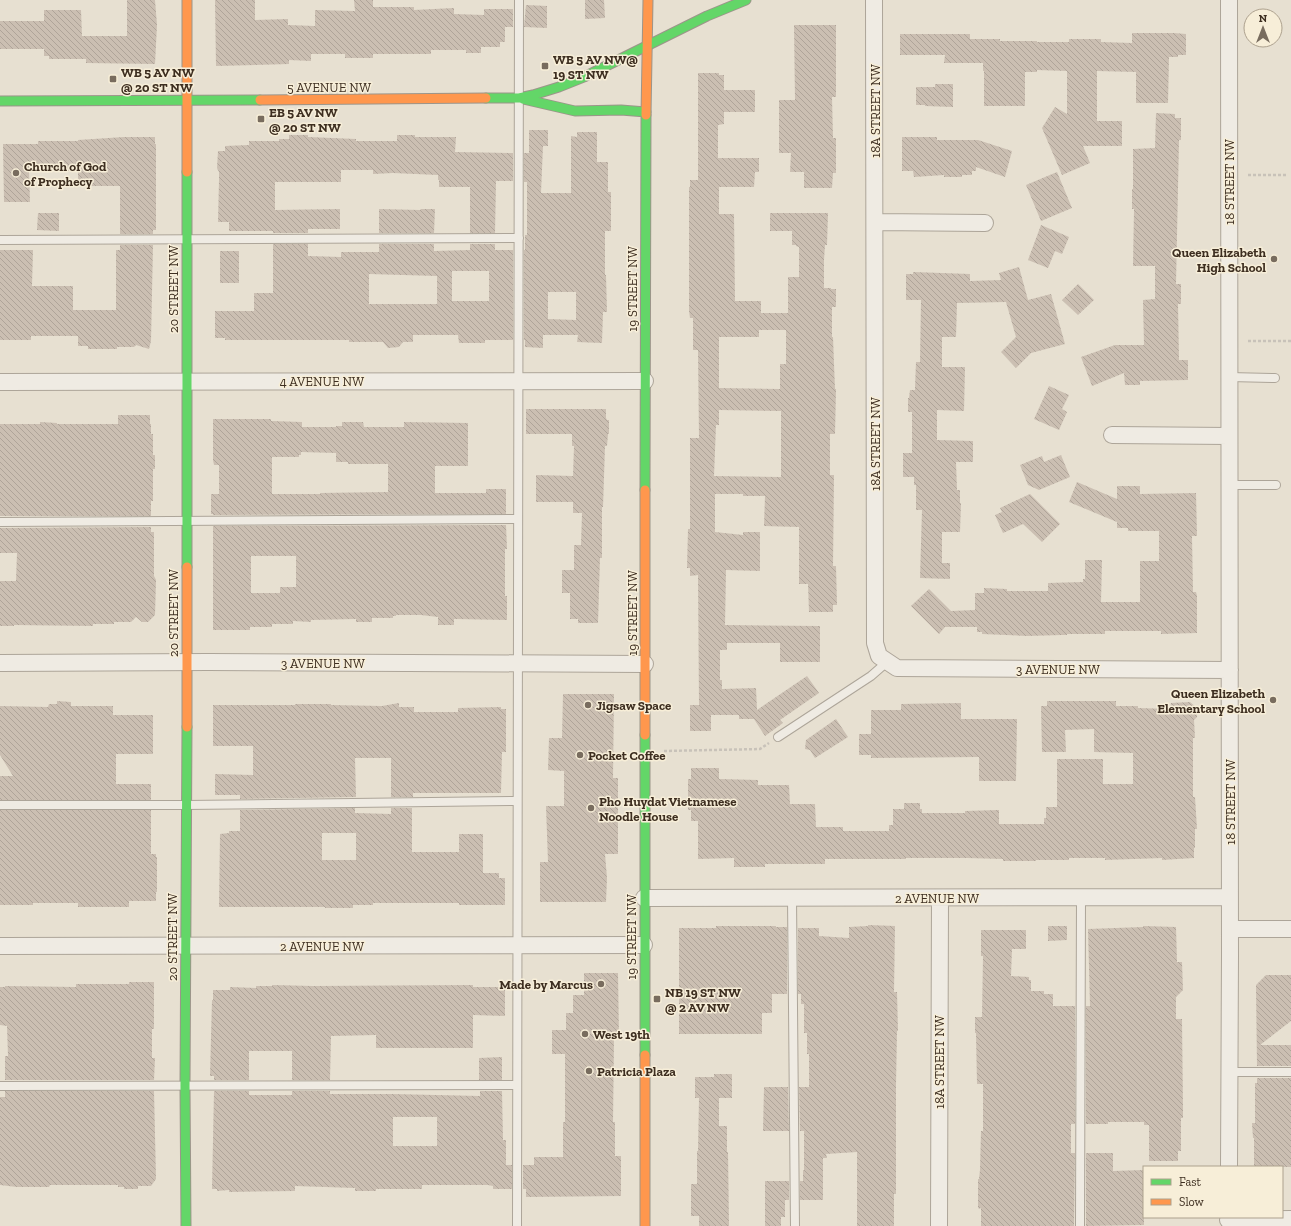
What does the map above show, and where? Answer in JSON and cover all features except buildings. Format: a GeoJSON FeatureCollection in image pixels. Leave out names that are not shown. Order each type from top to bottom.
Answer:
{"type":"FeatureCollection","features":[{"type":"Feature","properties":{"kind":"street","name":"20 STREET NW"},"geometry":{"type":"LineString","coordinates":[[186,1226],[185,805],[187,662],[187,0]]}},
{"type":"Feature","properties":{"kind":"street","name":"19 STREET NW"},"geometry":{"type":"LineString","coordinates":[[645,1226],[645,381],[648,0]]}},
{"type":"Feature","properties":{"kind":"street","name":"5 AVENUE NW"},"geometry":{"type":"LineString","coordinates":[[0,101],[519,98],[534,96],[591,74],[647,45],[727,7],[746,0]]}},
{"type":"Feature","properties":{"kind":"street","name":"18A STREET NW"},"geometry":{"type":"LineString","coordinates":[[874,0],[876,643],[879,656],[887,662]]}},
{"type":"Feature","properties":{"kind":"street","name":"18 STREET NW"},"geometry":{"type":"LineString","coordinates":[[1229,0],[1229,1166]]}},
{"type":"Feature","properties":{"kind":"street"},"geometry":{"type":"LineString","coordinates":[[519,98],[575,111],[621,110],[646,112]]}},
{"type":"Feature","properties":{"kind":"street"},"geometry":{"type":"LineString","coordinates":[[875,222],[985,223]]}},
{"type":"Feature","properties":{"kind":"street","name":"4 AVENUE NW"},"geometry":{"type":"LineString","coordinates":[[0,382],[645,381]]}},
{"type":"Feature","properties":{"kind":"street"},"geometry":{"type":"LineString","coordinates":[[1112,435],[1229,436]]}},
{"type":"Feature","properties":{"kind":"street","name":"3 AVENUE NW"},"geometry":{"type":"LineString","coordinates":[[0,663],[187,662],[645,664]]}},
{"type":"Feature","properties":{"kind":"street","name":"3 AVENUE NW"},"geometry":{"type":"LineString","coordinates":[[887,662],[897,668],[1230,670]]}},
{"type":"Feature","properties":{"kind":"street","name":"2 AVENUE NW"},"geometry":{"type":"LineString","coordinates":[[644,898],[1229,897]]}},
{"type":"Feature","properties":{"kind":"street","name":"18A STREET NW"},"geometry":{"type":"LineString","coordinates":[[939,1226],[940,898]]}},
{"type":"Feature","properties":{"kind":"street"},"geometry":{"type":"LineString","coordinates":[[1230,929],[1291,929]]}},
{"type":"Feature","properties":{"kind":"street","name":"2 AVENUE NW"},"geometry":{"type":"LineString","coordinates":[[0,946],[185,947],[644,945]]}},
{"type":"Feature","properties":{"kind":"street"},"geometry":{"type":"LineString","coordinates":[[1228,1221],[1291,1219]]}},
{"type":"Feature","properties":{"kind":"lane"},"geometry":{"type":"LineString","coordinates":[[516,1226],[519,0]]}},
{"type":"Feature","properties":{"kind":"lane"},"geometry":{"type":"LineString","coordinates":[[0,240],[519,238]]}},
{"type":"Feature","properties":{"kind":"lane"},"geometry":{"type":"LineString","coordinates":[[1229,377],[1275,378]]}},
{"type":"Feature","properties":{"kind":"lane"},"geometry":{"type":"LineString","coordinates":[[1229,485],[1276,485]]}},
{"type":"Feature","properties":{"kind":"lane"},"geometry":{"type":"LineString","coordinates":[[0,522],[518,519]]}},
{"type":"Feature","properties":{"kind":"lane"},"geometry":{"type":"LineString","coordinates":[[778,737],[871,676],[887,662]]}},
{"type":"Feature","properties":{"kind":"lane"},"geometry":{"type":"LineString","coordinates":[[0,805],[185,805],[518,800]]}},
{"type":"Feature","properties":{"kind":"lane"},"geometry":{"type":"LineString","coordinates":[[792,898],[795,1226]]}},
{"type":"Feature","properties":{"kind":"lane"},"geometry":{"type":"LineString","coordinates":[[1080,1226],[1081,898]]}},
{"type":"Feature","properties":{"kind":"lane"},"geometry":{"type":"LineString","coordinates":[[1229,1072],[1291,1072]]}},
{"type":"Feature","properties":{"kind":"lane"},"geometry":{"type":"LineString","coordinates":[[0,1086],[517,1085]]}},
{"type":"Feature","properties":{"kind":"path"},"geometry":{"type":"LineString","coordinates":[[1248,175],[1287,175]]}},
{"type":"Feature","properties":{"kind":"path"},"geometry":{"type":"LineString","coordinates":[[1248,341],[1291,341]]}},
{"type":"Feature","properties":{"kind":"path"},"geometry":{"type":"LineString","coordinates":[[663,750],[760,749],[778,737]]}},
{"type":"Feature","properties":{"kind":"traffic: fast"},"geometry":{"type":"LineString","coordinates":[[486,98],[519,98],[559,87],[584,77],[707,16],[746,0]]}},
{"type":"Feature","properties":{"kind":"traffic: fast"},"geometry":{"type":"LineString","coordinates":[[523,99],[575,111],[621,110],[646,112]]}},
{"type":"Feature","properties":{"kind":"traffic: fast"},"geometry":{"type":"LineString","coordinates":[[0,101],[260,100]]}},
{"type":"Feature","properties":{"kind":"traffic: fast"},"geometry":{"type":"LineString","coordinates":[[645,490],[646,115]]}},
{"type":"Feature","properties":{"kind":"traffic: fast"},"geometry":{"type":"LineString","coordinates":[[187,172],[187,567]]}},
{"type":"Feature","properties":{"kind":"traffic: fast"},"geometry":{"type":"LineString","coordinates":[[186,1226],[185,1086],[187,727]]}},
{"type":"Feature","properties":{"kind":"traffic: fast"},"geometry":{"type":"LineString","coordinates":[[645,735],[645,1055]]}},
{"type":"Feature","properties":{"kind":"traffic: slow"},"geometry":{"type":"LineString","coordinates":[[187,0],[187,172]]}},
{"type":"Feature","properties":{"kind":"traffic: slow"},"geometry":{"type":"LineString","coordinates":[[646,115],[648,0]]}},
{"type":"Feature","properties":{"kind":"traffic: slow"},"geometry":{"type":"LineString","coordinates":[[260,100],[486,98]]}},
{"type":"Feature","properties":{"kind":"traffic: slow"},"geometry":{"type":"LineString","coordinates":[[645,490],[645,735]]}},
{"type":"Feature","properties":{"kind":"traffic: slow"},"geometry":{"type":"LineString","coordinates":[[187,567],[187,727]]}},
{"type":"Feature","properties":{"kind":"traffic: slow"},"geometry":{"type":"LineString","coordinates":[[645,1055],[645,1226]]}},
{"type":"Feature","properties":{"kind":"place","name":"WB 5 AV NW@ 19 ST NW"},"geometry":{"type":"Point","coordinates":[545,66]}},
{"type":"Feature","properties":{"kind":"place","name":"WB 5 AV NW @ 20 ST NW"},"geometry":{"type":"Point","coordinates":[113,79]}},
{"type":"Feature","properties":{"kind":"place","name":"EB 5 AV NW @ 20 ST NW"},"geometry":{"type":"Point","coordinates":[261,119]}},
{"type":"Feature","properties":{"kind":"place","name":"Church of God of Prophecy"},"geometry":{"type":"Point","coordinates":[16,173]}},
{"type":"Feature","properties":{"kind":"place","name":"Queen Elizabeth High School"},"geometry":{"type":"Point","coordinates":[1274,259]}},
{"type":"Feature","properties":{"kind":"place","name":"Queen Elizabeth Elementary School"},"geometry":{"type":"Point","coordinates":[1273,700]}},
{"type":"Feature","properties":{"kind":"place","name":"Jigsaw Space"},"geometry":{"type":"Point","coordinates":[588,705]}},
{"type":"Feature","properties":{"kind":"place","name":"Pocket Coffee"},"geometry":{"type":"Point","coordinates":[580,755]}},
{"type":"Feature","properties":{"kind":"place","name":"Pho Huydat Vietnamese Noodle House"},"geometry":{"type":"Point","coordinates":[591,808]}},
{"type":"Feature","properties":{"kind":"place","name":"Made by Marcus"},"geometry":{"type":"Point","coordinates":[601,984]}},
{"type":"Feature","properties":{"kind":"place","name":"NB 19 ST NW @ 2 AV NW"},"geometry":{"type":"Point","coordinates":[657,999]}},
{"type":"Feature","properties":{"kind":"place","name":"West 19th"},"geometry":{"type":"Point","coordinates":[585,1034]}},
{"type":"Feature","properties":{"kind":"place","name":"Patricia Plaza"},"geometry":{"type":"Point","coordinates":[589,1071]}}]}
